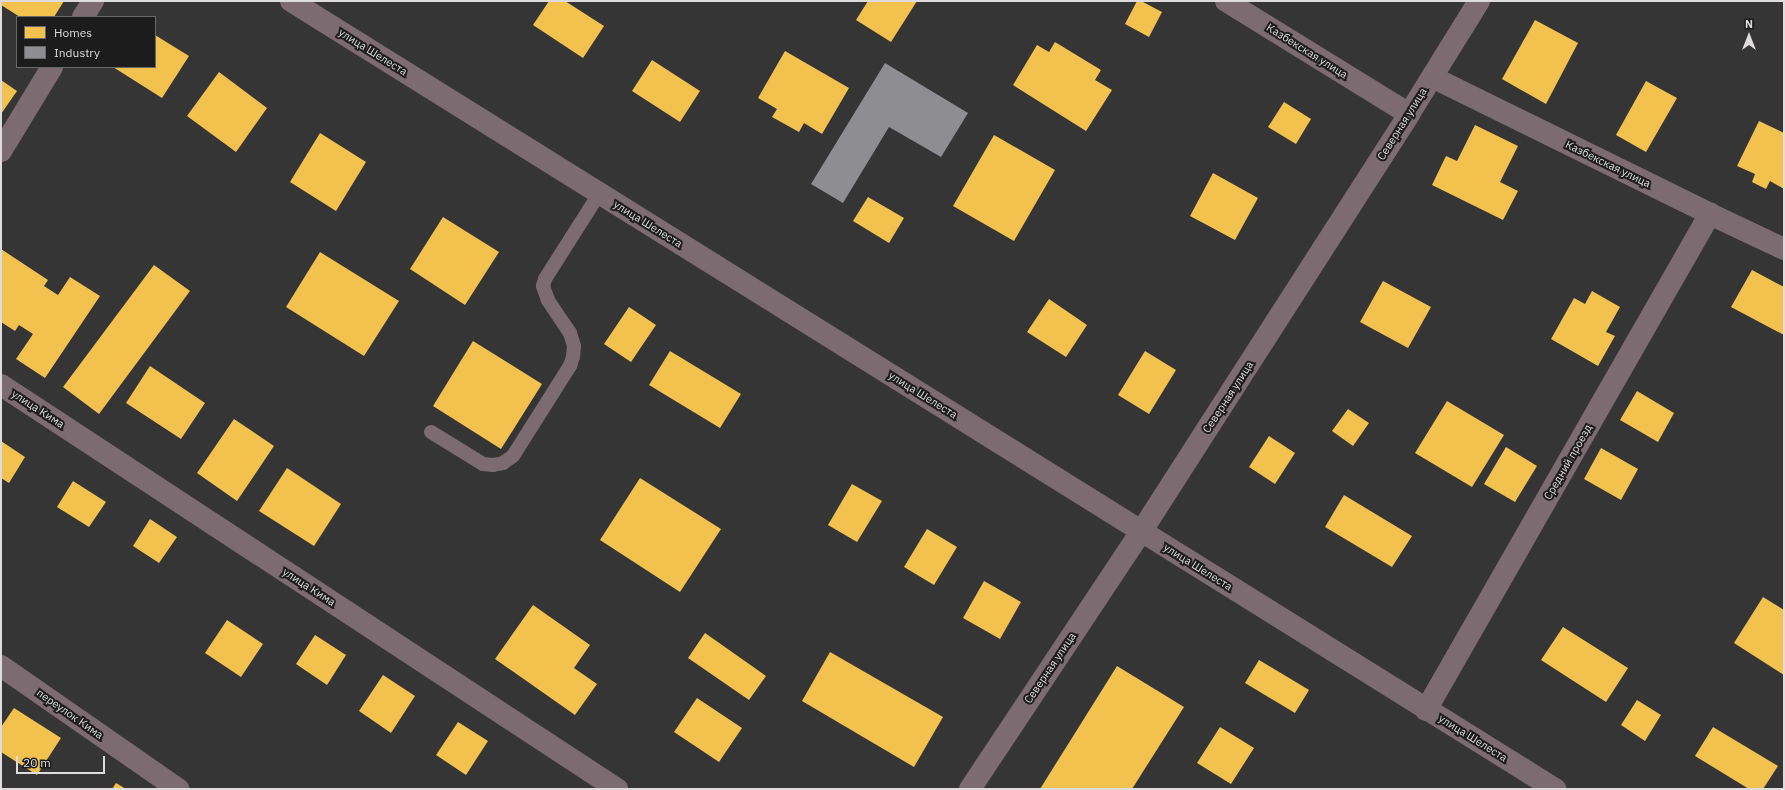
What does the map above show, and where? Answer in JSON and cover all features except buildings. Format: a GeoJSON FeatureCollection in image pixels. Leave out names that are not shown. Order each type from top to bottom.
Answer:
{"type":"FeatureCollection","features":[{"type":"Feature","properties":{"kind":"street"},"geometry":{"type":"LineString","coordinates":[[84,16],[93,1]]}},
{"type":"Feature","properties":{"kind":"street","name":"улица Шелеста"},"geometry":{"type":"LineString","coordinates":[[291,1],[1426,710],[1555,789]]}},
{"type":"Feature","properties":{"kind":"street","name":"Казбекская улица"},"geometry":{"type":"LineString","coordinates":[[1226,1],[1409,114]]}},
{"type":"Feature","properties":{"kind":"street","name":"Северная улица"},"geometry":{"type":"LineString","coordinates":[[970,789],[1141,532],[1409,114],[1479,1]]}},
{"type":"Feature","properties":{"kind":"street"},"geometry":{"type":"LineString","coordinates":[[1,151],[51,68]]}},
{"type":"Feature","properties":{"kind":"street","name":"Казбекская улица"},"geometry":{"type":"LineString","coordinates":[[1432,77],[1784,249]]}},
{"type":"Feature","properties":{"kind":"street","name":"Средний проезд"},"geometry":{"type":"LineString","coordinates":[[1426,710],[1710,214]]}},
{"type":"Feature","properties":{"kind":"street","name":"улица Кима"},"geometry":{"type":"LineString","coordinates":[[1,385],[617,789]]}},
{"type":"Feature","properties":{"kind":"street","name":"переулок Кима"},"geometry":{"type":"LineString","coordinates":[[1,666],[178,789]]}},
{"type":"Feature","properties":{"kind":"lane"},"geometry":{"type":"LineString","coordinates":[[431,432],[483,464],[492,465],[503,462],[513,456],[570,366],[573,357],[574,346],[570,333],[548,300],[544,286],[545,279],[599,194]]}}]}
